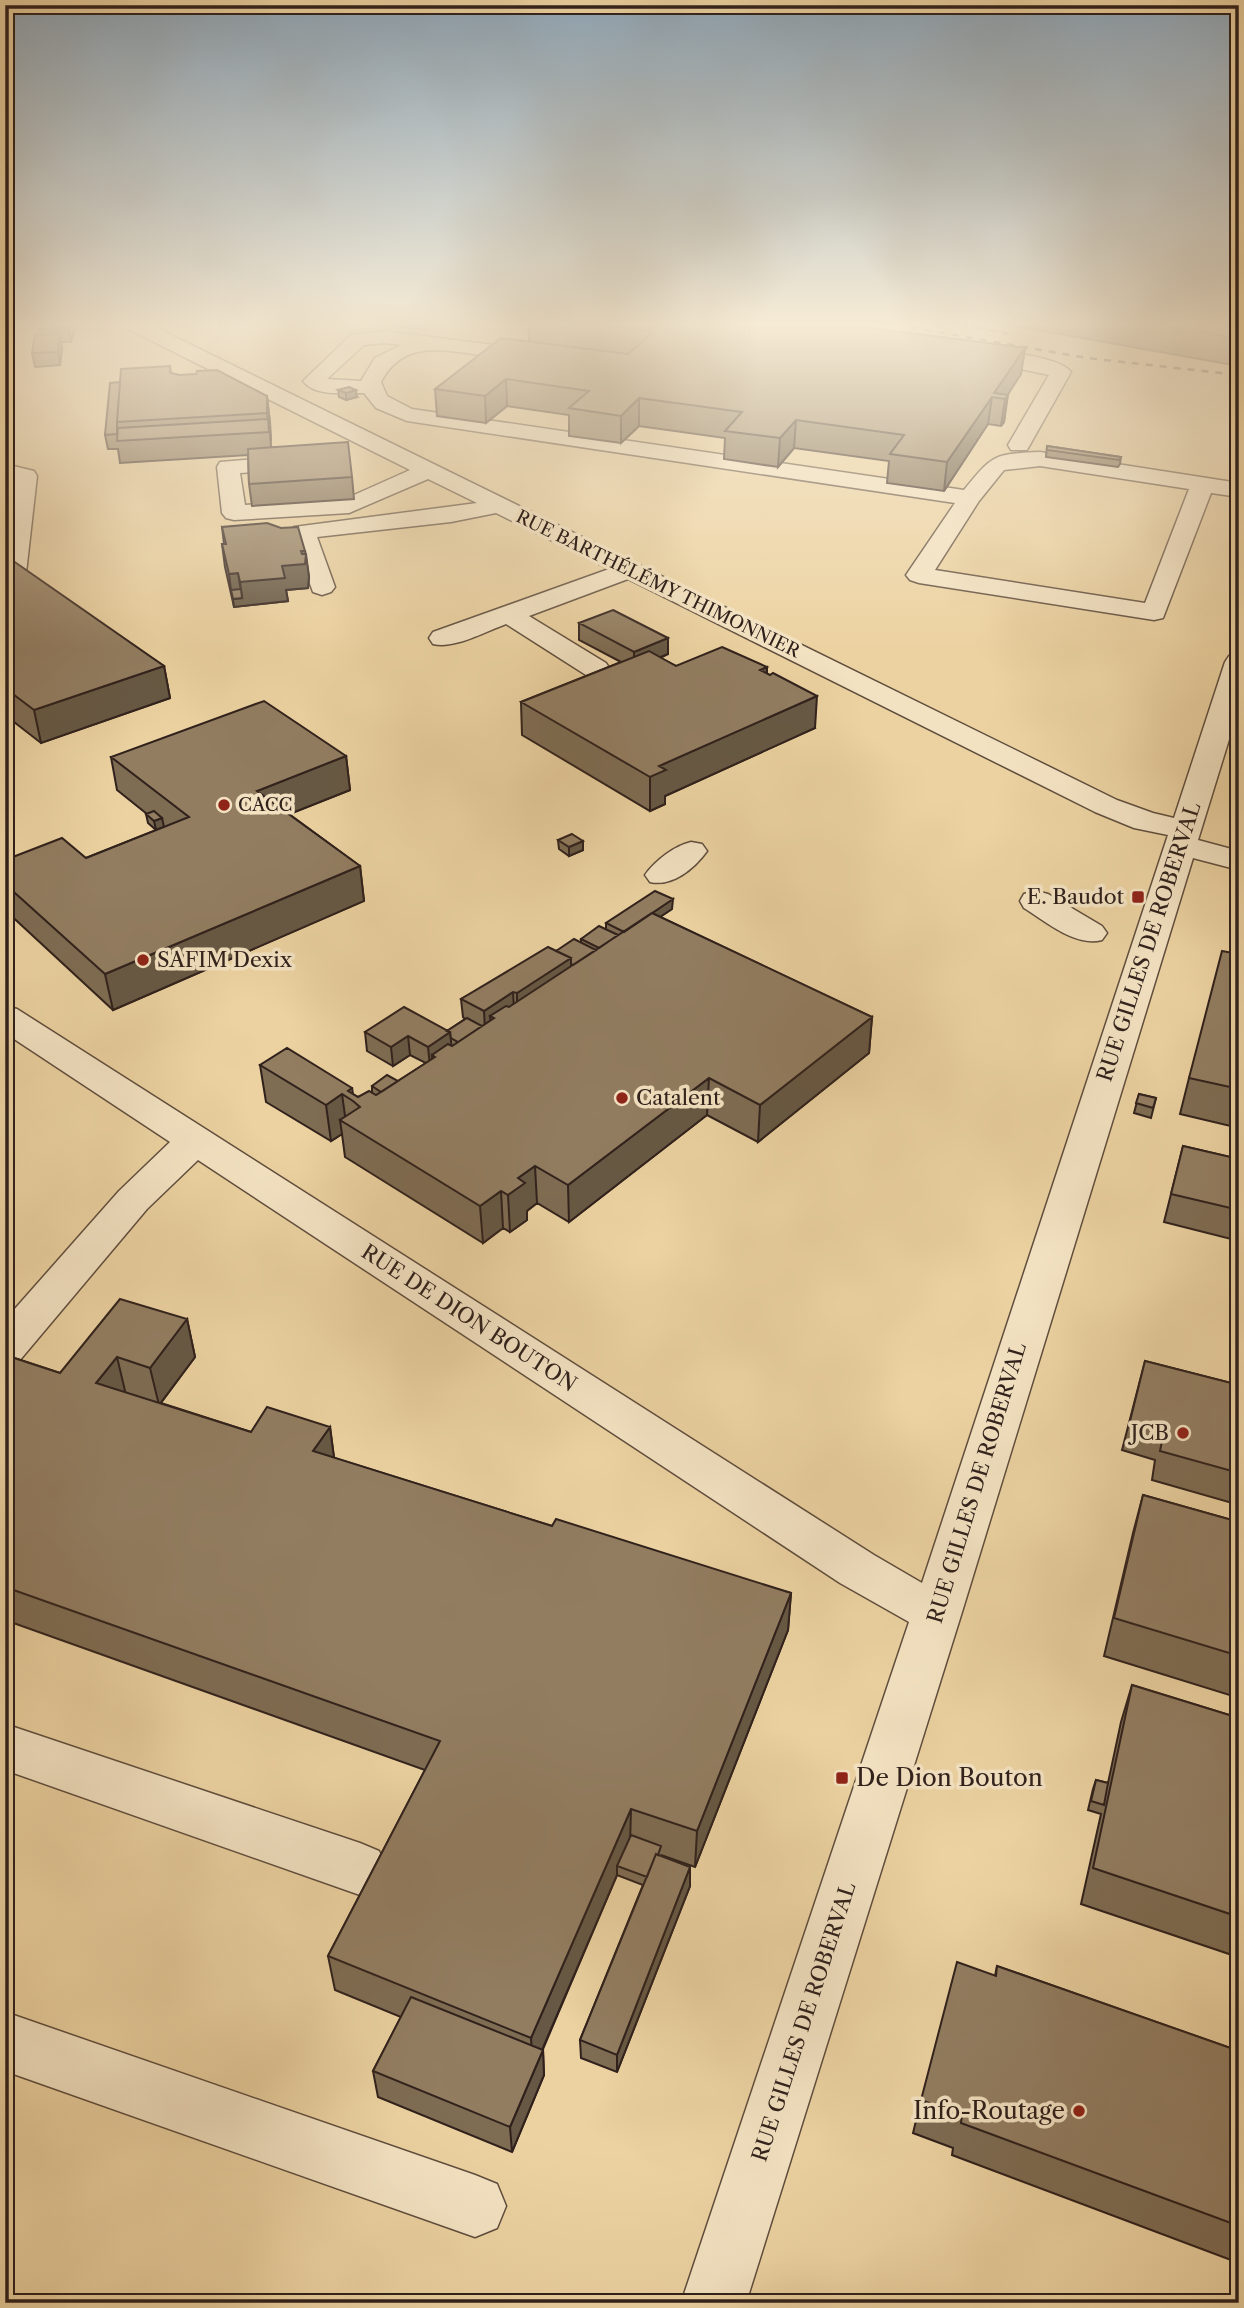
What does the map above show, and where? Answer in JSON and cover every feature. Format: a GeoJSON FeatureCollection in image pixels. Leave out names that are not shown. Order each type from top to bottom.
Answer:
{"type":"FeatureCollection","features":[{"type":"Feature","properties":{"kind":"street","name":"RUE BARTHÉLÉMY THIMONNIER"},"geometry":{"type":"LineString","coordinates":[[353,433],[1106,806],[1239,861]]}},
{"type":"Feature","properties":{"kind":"street"},"geometry":{"type":"LineString","coordinates":[[527,433],[970,498]]}},
{"type":"Feature","properties":{"kind":"street"},"geometry":{"type":"LineString","coordinates":[[1018,445],[1025,433]]}},
{"type":"Feature","properties":{"kind":"street"},"geometry":{"type":"LineString","coordinates":[[351,458],[386,449]]}},
{"type":"Feature","properties":{"kind":"street"},"geometry":{"type":"LineString","coordinates":[[1203,483],[1154,612],[919,575],[970,498],[996,465],[1013,460],[1040,459],[1203,483],[1239,490]]}},
{"type":"Feature","properties":{"kind":"street"},"geometry":{"type":"LineString","coordinates":[[324,460],[228,467],[234,513],[349,506],[429,470]]}},
{"type":"Feature","properties":{"kind":"street"},"geometry":{"type":"LineString","coordinates":[[5,471],[26,476],[13,573],[5,576]]}},
{"type":"Feature","properties":{"kind":"street"},"geometry":{"type":"LineString","coordinates":[[322,587],[303,532],[335,526],[472,513],[500,505]]}},
{"type":"Feature","properties":{"kind":"street"},"geometry":{"type":"LineString","coordinates":[[442,638],[630,570]]}},
{"type":"Feature","properties":{"kind":"street"},"geometry":{"type":"LineString","coordinates":[[508,614],[596,669]]}},
{"type":"Feature","properties":{"kind":"street","name":"RUE GILLES DE ROBERVAL"},"geometry":{"type":"LineString","coordinates":[[713,2303],[937,1612],[1239,662]]}},
{"type":"Feature","properties":{"kind":"street"},"geometry":{"type":"LineString","coordinates":[[661,875],[691,852]]}},
{"type":"Feature","properties":{"kind":"street"},"geometry":{"type":"LineString","coordinates":[[1035,901],[1090,933]]}},
{"type":"Feature","properties":{"kind":"street","name":"RUE DE DION BOUTON"},"geometry":{"type":"LineString","coordinates":[[5,1017],[834,1555],[915,1604],[937,1612]]}},
{"type":"Feature","properties":{"kind":"street"},"geometry":{"type":"LineString","coordinates":[[5,1349],[133,1200],[195,1140]]}},
{"type":"Feature","properties":{"kind":"street"},"geometry":{"type":"LineString","coordinates":[[5,1747],[360,1869]]}},
{"type":"Feature","properties":{"kind":"street"},"geometry":{"type":"LineString","coordinates":[[5,2041],[475,2206]]}},
{"type":"Feature","properties":{"kind":"building"},"geometry":{"type":"Polygon","coordinates":[[[118,433],[257,433],[117,441],[118,433]]]}},
{"type":"Feature","properties":{"kind":"building"},"geometry":{"type":"Polygon","coordinates":[[[738,433],[785,433],[780,438],[738,433]]]}},
{"type":"Feature","properties":{"kind":"building"},"geometry":{"type":"Polygon","coordinates":[[[887,433],[967,433],[947,462],[890,454],[904,435],[887,433]]]}},
{"type":"Feature","properties":{"kind":"building"},"geometry":{"type":"Polygon","coordinates":[[[348,442],[352,477],[249,484],[248,449],[348,442]]]}},
{"type":"Feature","properties":{"kind":"building"},"geometry":{"type":"Polygon","coordinates":[[[1047,446],[1121,457],[1119,460],[1047,450],[1047,446]]]}},
{"type":"Feature","properties":{"kind":"building"},"geometry":{"type":"Polygon","coordinates":[[[267,523],[281,528],[298,527],[305,551],[301,551],[306,554],[305,564],[282,566],[285,578],[240,582],[238,573],[229,574],[222,544],[226,544],[222,527],[267,523]]]}},
{"type":"Feature","properties":{"kind":"building"},"geometry":{"type":"Polygon","coordinates":[[[9,558],[164,666],[34,710],[5,688],[5,560],[9,558]]]}},
{"type":"Feature","properties":{"kind":"building"},"geometry":{"type":"Polygon","coordinates":[[[241,589],[242,598],[233,599],[231,590],[241,589]]]}},
{"type":"Feature","properties":{"kind":"building"},"geometry":{"type":"Polygon","coordinates":[[[613,610],[668,638],[634,652],[579,623],[613,610]]]}},
{"type":"Feature","properties":{"kind":"building"},"geometry":{"type":"Polygon","coordinates":[[[722,647],[767,667],[760,670],[770,675],[773,673],[817,696],[659,766],[666,770],[650,777],[521,702],[649,651],[676,666],[722,647]]]}},
{"type":"Feature","properties":{"kind":"building"},"geometry":{"type":"Polygon","coordinates":[[[264,701],[346,756],[257,791],[360,866],[105,974],[5,884],[5,860],[62,838],[86,858],[189,817],[111,757],[264,701]]]}},
{"type":"Feature","properties":{"kind":"building"},"geometry":{"type":"Polygon","coordinates":[[[154,811],[162,818],[154,821],[146,814],[154,811]]]}},
{"type":"Feature","properties":{"kind":"building"},"geometry":{"type":"Polygon","coordinates":[[[572,834],[583,841],[569,847],[558,840],[572,834]]]}},
{"type":"Feature","properties":{"kind":"building"},"geometry":{"type":"Polygon","coordinates":[[[655,891],[673,899],[624,932],[606,923],[655,891]]]}},
{"type":"Feature","properties":{"kind":"building","name":"Catalent"},"geometry":{"type":"Polygon","coordinates":[[[652,913],[872,1017],[760,1105],[709,1078],[568,1185],[535,1166],[518,1178],[525,1183],[508,1195],[501,1191],[480,1206],[340,1120],[360,1107],[353,1101],[342,1094],[326,1105],[260,1065],[287,1048],[352,1088],[348,1091],[358,1097],[369,1091],[376,1095],[435,1057],[432,1055],[448,1044],[452,1046],[494,1018],[490,1016],[506,1006],[509,1007],[652,913]]]}},
{"type":"Feature","properties":{"kind":"building"},"geometry":{"type":"Polygon","coordinates":[[[599,926],[618,935],[599,948],[581,939],[599,926]]]}},
{"type":"Feature","properties":{"kind":"building"},"geometry":{"type":"Polygon","coordinates":[[[574,939],[596,950],[573,965],[571,958],[556,951],[574,939]]]}},
{"type":"Feature","properties":{"kind":"building"},"geometry":{"type":"Polygon","coordinates":[[[548,947],[571,958],[484,1011],[461,999],[548,947]]]}},
{"type":"Feature","properties":{"kind":"building"},"geometry":{"type":"Polygon","coordinates":[[[1222,951],[1239,954],[1239,1089],[1189,1078],[1222,951]]]}},
{"type":"Feature","properties":{"kind":"building"},"geometry":{"type":"Polygon","coordinates":[[[404,1007],[450,1032],[428,1047],[408,1036],[391,1047],[365,1032],[404,1007]]]}},
{"type":"Feature","properties":{"kind":"building"},"geometry":{"type":"Polygon","coordinates":[[[467,1018],[482,1026],[458,1042],[451,1038],[450,1032],[447,1031],[467,1018]]]}},
{"type":"Feature","properties":{"kind":"building"},"geometry":{"type":"Polygon","coordinates":[[[387,1075],[398,1081],[381,1092],[372,1086],[387,1075]]]}},
{"type":"Feature","properties":{"kind":"building"},"geometry":{"type":"Polygon","coordinates":[[[1139,1094],[1156,1098],[1153,1108],[1136,1103],[1139,1094]]]}},
{"type":"Feature","properties":{"kind":"building"},"geometry":{"type":"Polygon","coordinates":[[[1183,1146],[1239,1159],[1239,1210],[1171,1194],[1183,1146]]]}},
{"type":"Feature","properties":{"kind":"building"},"geometry":{"type":"Polygon","coordinates":[[[120,1299],[187,1319],[150,1368],[117,1357],[96,1383],[251,1432],[267,1407],[330,1427],[313,1451],[552,1526],[556,1519],[791,1593],[697,1831],[631,1809],[531,2038],[328,1956],[440,1741],[5,1587],[5,1355],[60,1373],[120,1299]]]}},
{"type":"Feature","properties":{"kind":"building"},"geometry":{"type":"Polygon","coordinates":[[[1145,1361],[1239,1385],[1239,1473],[1160,1451],[1164,1431],[1130,1421],[1145,1361]]]}},
{"type":"Feature","properties":{"kind":"building"},"geometry":{"type":"Polygon","coordinates":[[[1143,1495],[1239,1522],[1239,1656],[1114,1618],[1143,1495]]]}},
{"type":"Feature","properties":{"kind":"building"},"geometry":{"type":"Polygon","coordinates":[[[1132,1685],[1239,1718],[1239,1917],[1093,1868],[1132,1685]]]}},
{"type":"Feature","properties":{"kind":"building"},"geometry":{"type":"Polygon","coordinates":[[[1096,1780],[1108,1783],[1104,1805],[1091,1801],[1096,1780]]]}},
{"type":"Feature","properties":{"kind":"building"},"geometry":{"type":"Polygon","coordinates":[[[631,1835],[661,1846],[647,1877],[617,1866],[631,1835]]]}},
{"type":"Feature","properties":{"kind":"building"},"geometry":{"type":"Polygon","coordinates":[[[656,1854],[690,1867],[617,2055],[580,2040],[656,1854]]]}},
{"type":"Feature","properties":{"kind":"building","name":"Info-Routage"},"geometry":{"type":"Polygon","coordinates":[[[957,1962],[996,1976],[997,1966],[1239,2051],[1239,2226],[961,2123],[962,2115],[921,2100],[957,1962]]]}},
{"type":"Feature","properties":{"kind":"building"},"geometry":{"type":"Polygon","coordinates":[[[411,1997],[543,2050],[510,2127],[373,2071],[411,1997]]]}},
{"type":"Feature","properties":{"kind":"place","name":"CACC"},"geometry":{"type":"Point","coordinates":[224,805]}},
{"type":"Feature","properties":{"kind":"place","name":"E. Baudot"},"geometry":{"type":"Point","coordinates":[1138,897]}},
{"type":"Feature","properties":{"kind":"place","name":"SAFIM Dexix"},"geometry":{"type":"Point","coordinates":[143,960]}},
{"type":"Feature","properties":{"kind":"place","name":"Catalent"},"geometry":{"type":"Point","coordinates":[622,1098]}},
{"type":"Feature","properties":{"kind":"place","name":"JCB"},"geometry":{"type":"Point","coordinates":[1183,1433]}},
{"type":"Feature","properties":{"kind":"place","name":"De Dion Bouton"},"geometry":{"type":"Point","coordinates":[842,1778]}},
{"type":"Feature","properties":{"kind":"place","name":"Info-Routage"},"geometry":{"type":"Point","coordinates":[1079,2111]}}]}
